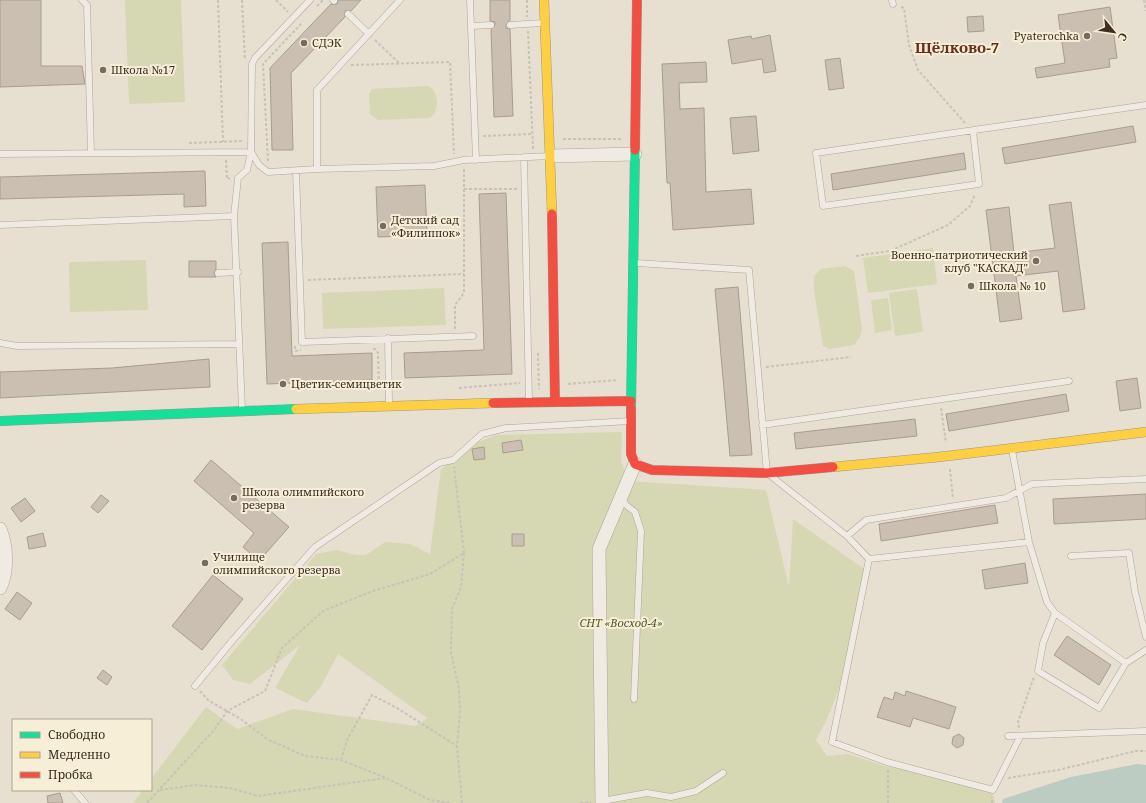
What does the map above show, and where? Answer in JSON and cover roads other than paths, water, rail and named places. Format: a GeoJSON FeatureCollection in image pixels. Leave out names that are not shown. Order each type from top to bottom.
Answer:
{"type":"FeatureCollection","features":[{"type":"Feature","properties":{"kind":"street"},"geometry":{"type":"LineString","coordinates":[[544,0],[551,156],[555,402]]}},
{"type":"Feature","properties":{"kind":"street"},"geometry":{"type":"LineString","coordinates":[[602,802],[600,549],[635,464],[631,454],[631,421],[636,0]]}},
{"type":"Feature","properties":{"kind":"street"},"geometry":{"type":"LineString","coordinates":[[551,156],[635,154]]}},
{"type":"Feature","properties":{"kind":"street"},"geometry":{"type":"LineString","coordinates":[[0,421],[243,412],[379,405],[632,401]]}},
{"type":"Feature","properties":{"kind":"street"},"geometry":{"type":"LineString","coordinates":[[635,464],[652,470],[767,473],[948,456],[1012,447],[1146,432]]}},
{"type":"Feature","properties":{"kind":"street"},"geometry":{"type":"LineString","coordinates":[[0,529],[6,562],[4,580],[0,588]]}},
{"type":"Feature","properties":{"kind":"lane"},"geometry":{"type":"LineString","coordinates":[[82,0],[87,5],[91,153]]}},
{"type":"Feature","properties":{"kind":"lane"},"geometry":{"type":"LineString","coordinates":[[243,412],[239,344],[238,272],[234,216],[238,178],[247,170],[251,152],[251,69],[253,61],[310,0]]}},
{"type":"Feature","properties":{"kind":"lane"},"geometry":{"type":"LineString","coordinates":[[317,168],[317,90],[400,0]]}},
{"type":"Feature","properties":{"kind":"lane"},"geometry":{"type":"LineString","coordinates":[[470,0],[476,160]]}},
{"type":"Feature","properties":{"kind":"lane"},"geometry":{"type":"LineString","coordinates":[[348,14],[369,34]]}},
{"type":"Feature","properties":{"kind":"lane"},"geometry":{"type":"LineString","coordinates":[[510,24],[545,23]]}},
{"type":"Feature","properties":{"kind":"lane"},"geometry":{"type":"LineString","coordinates":[[472,26],[490,25]]}},
{"type":"Feature","properties":{"kind":"lane"},"geometry":{"type":"LineString","coordinates":[[972,131],[979,184],[823,206],[816,153],[1146,105]]}},
{"type":"Feature","properties":{"kind":"lane"},"geometry":{"type":"LineString","coordinates":[[0,154],[251,152]]}},
{"type":"Feature","properties":{"kind":"lane"},"geometry":{"type":"LineString","coordinates":[[251,152],[259,165],[268,172],[296,171],[317,168],[434,166],[464,160],[551,156]]}},
{"type":"Feature","properties":{"kind":"lane"},"geometry":{"type":"LineString","coordinates":[[524,157],[529,402]]}},
{"type":"Feature","properties":{"kind":"lane"},"geometry":{"type":"LineString","coordinates":[[296,171],[302,342],[473,336]]}},
{"type":"Feature","properties":{"kind":"lane"},"geometry":{"type":"LineString","coordinates":[[0,225],[234,216]]}},
{"type":"Feature","properties":{"kind":"lane"},"geometry":{"type":"LineString","coordinates":[[634,263],[749,270],[767,473],[847,536],[869,559]]}},
{"type":"Feature","properties":{"kind":"lane"},"geometry":{"type":"LineString","coordinates":[[218,273],[238,272]]}},
{"type":"Feature","properties":{"kind":"lane"},"geometry":{"type":"LineString","coordinates":[[388,338],[390,405]]}},
{"type":"Feature","properties":{"kind":"lane"},"geometry":{"type":"LineString","coordinates":[[0,343],[17,346],[239,344]]}},
{"type":"Feature","properties":{"kind":"lane"},"geometry":{"type":"LineString","coordinates":[[762,425],[1069,381]]}},
{"type":"Feature","properties":{"kind":"lane"},"geometry":{"type":"LineString","coordinates":[[195,686],[232,641],[315,548],[439,463],[454,460],[482,434],[506,428],[631,421]]}},
{"type":"Feature","properties":{"kind":"lane"},"geometry":{"type":"LineString","coordinates":[[1012,447],[1029,542],[1047,602],[1055,613],[1126,662]]}},
{"type":"Feature","properties":{"kind":"lane"},"geometry":{"type":"LineString","coordinates":[[847,536],[866,520],[1006,498],[1032,484],[1146,479]]}},
{"type":"Feature","properties":{"kind":"lane"},"geometry":{"type":"LineString","coordinates":[[621,498],[626,505],[636,512],[641,531],[634,699]]}},
{"type":"Feature","properties":{"kind":"lane"},"geometry":{"type":"LineString","coordinates":[[869,559],[1029,542]]}},
{"type":"Feature","properties":{"kind":"lane"},"geometry":{"type":"LineString","coordinates":[[1071,556],[1129,553],[1135,592],[1146,637]]}},
{"type":"Feature","properties":{"kind":"lane"},"geometry":{"type":"LineString","coordinates":[[869,559],[832,742],[887,762],[993,790],[1000,779],[1020,737]]}},
{"type":"Feature","properties":{"kind":"lane"},"geometry":{"type":"LineString","coordinates":[[1055,613],[1043,643],[1038,671],[1099,708],[1126,662],[1146,650]]}},
{"type":"Feature","properties":{"kind":"lane"},"geometry":{"type":"LineString","coordinates":[[1008,736],[1020,737],[1146,731]]}},
{"type":"Feature","properties":{"kind":"lane"},"geometry":{"type":"LineString","coordinates":[[602,802],[647,793],[671,797],[696,791],[723,773]]}},
{"type":"Feature","properties":{"kind":"lane"},"geometry":{"type":"LineString","coordinates":[[75,791],[85,803]]}},
{"type":"Feature","properties":{"kind":"place","name":"Pyaterochka"},"geometry":{"type":"Point","coordinates":[1087,36]}},
{"type":"Feature","properties":{"kind":"place","name":"СДЭК"},"geometry":{"type":"Point","coordinates":[304,43]}},
{"type":"Feature","properties":{"kind":"place","name":"Школа №17"},"geometry":{"type":"Point","coordinates":[103,70]}},
{"type":"Feature","properties":{"kind":"place","name":"Детский сад «Филиппок»"},"geometry":{"type":"Point","coordinates":[383,226]}},
{"type":"Feature","properties":{"kind":"place","name":"Военно-патриотический клуб \"КАСКАД\""},"geometry":{"type":"Point","coordinates":[1036,261]}},
{"type":"Feature","properties":{"kind":"place","name":"Школа № 10"},"geometry":{"type":"Point","coordinates":[971,286]}},
{"type":"Feature","properties":{"kind":"place","name":"Цветик-семицветик"},"geometry":{"type":"Point","coordinates":[283,384]}},
{"type":"Feature","properties":{"kind":"place","name":"Школа олимпийского резерва"},"geometry":{"type":"Point","coordinates":[234,498]}},
{"type":"Feature","properties":{"kind":"place","name":"Училище олимпийского резерва"},"geometry":{"type":"Point","coordinates":[205,563]}},
{"type":"Feature","properties":{"kind":"district","name":"Щёлково-7"},"geometry":{"type":"Point","coordinates":[957,48]}},
{"type":"Feature","properties":{"kind":"park label","name":"СНТ «Восход-4»"},"geometry":{"type":"Point","coordinates":[621,623]}}]}
